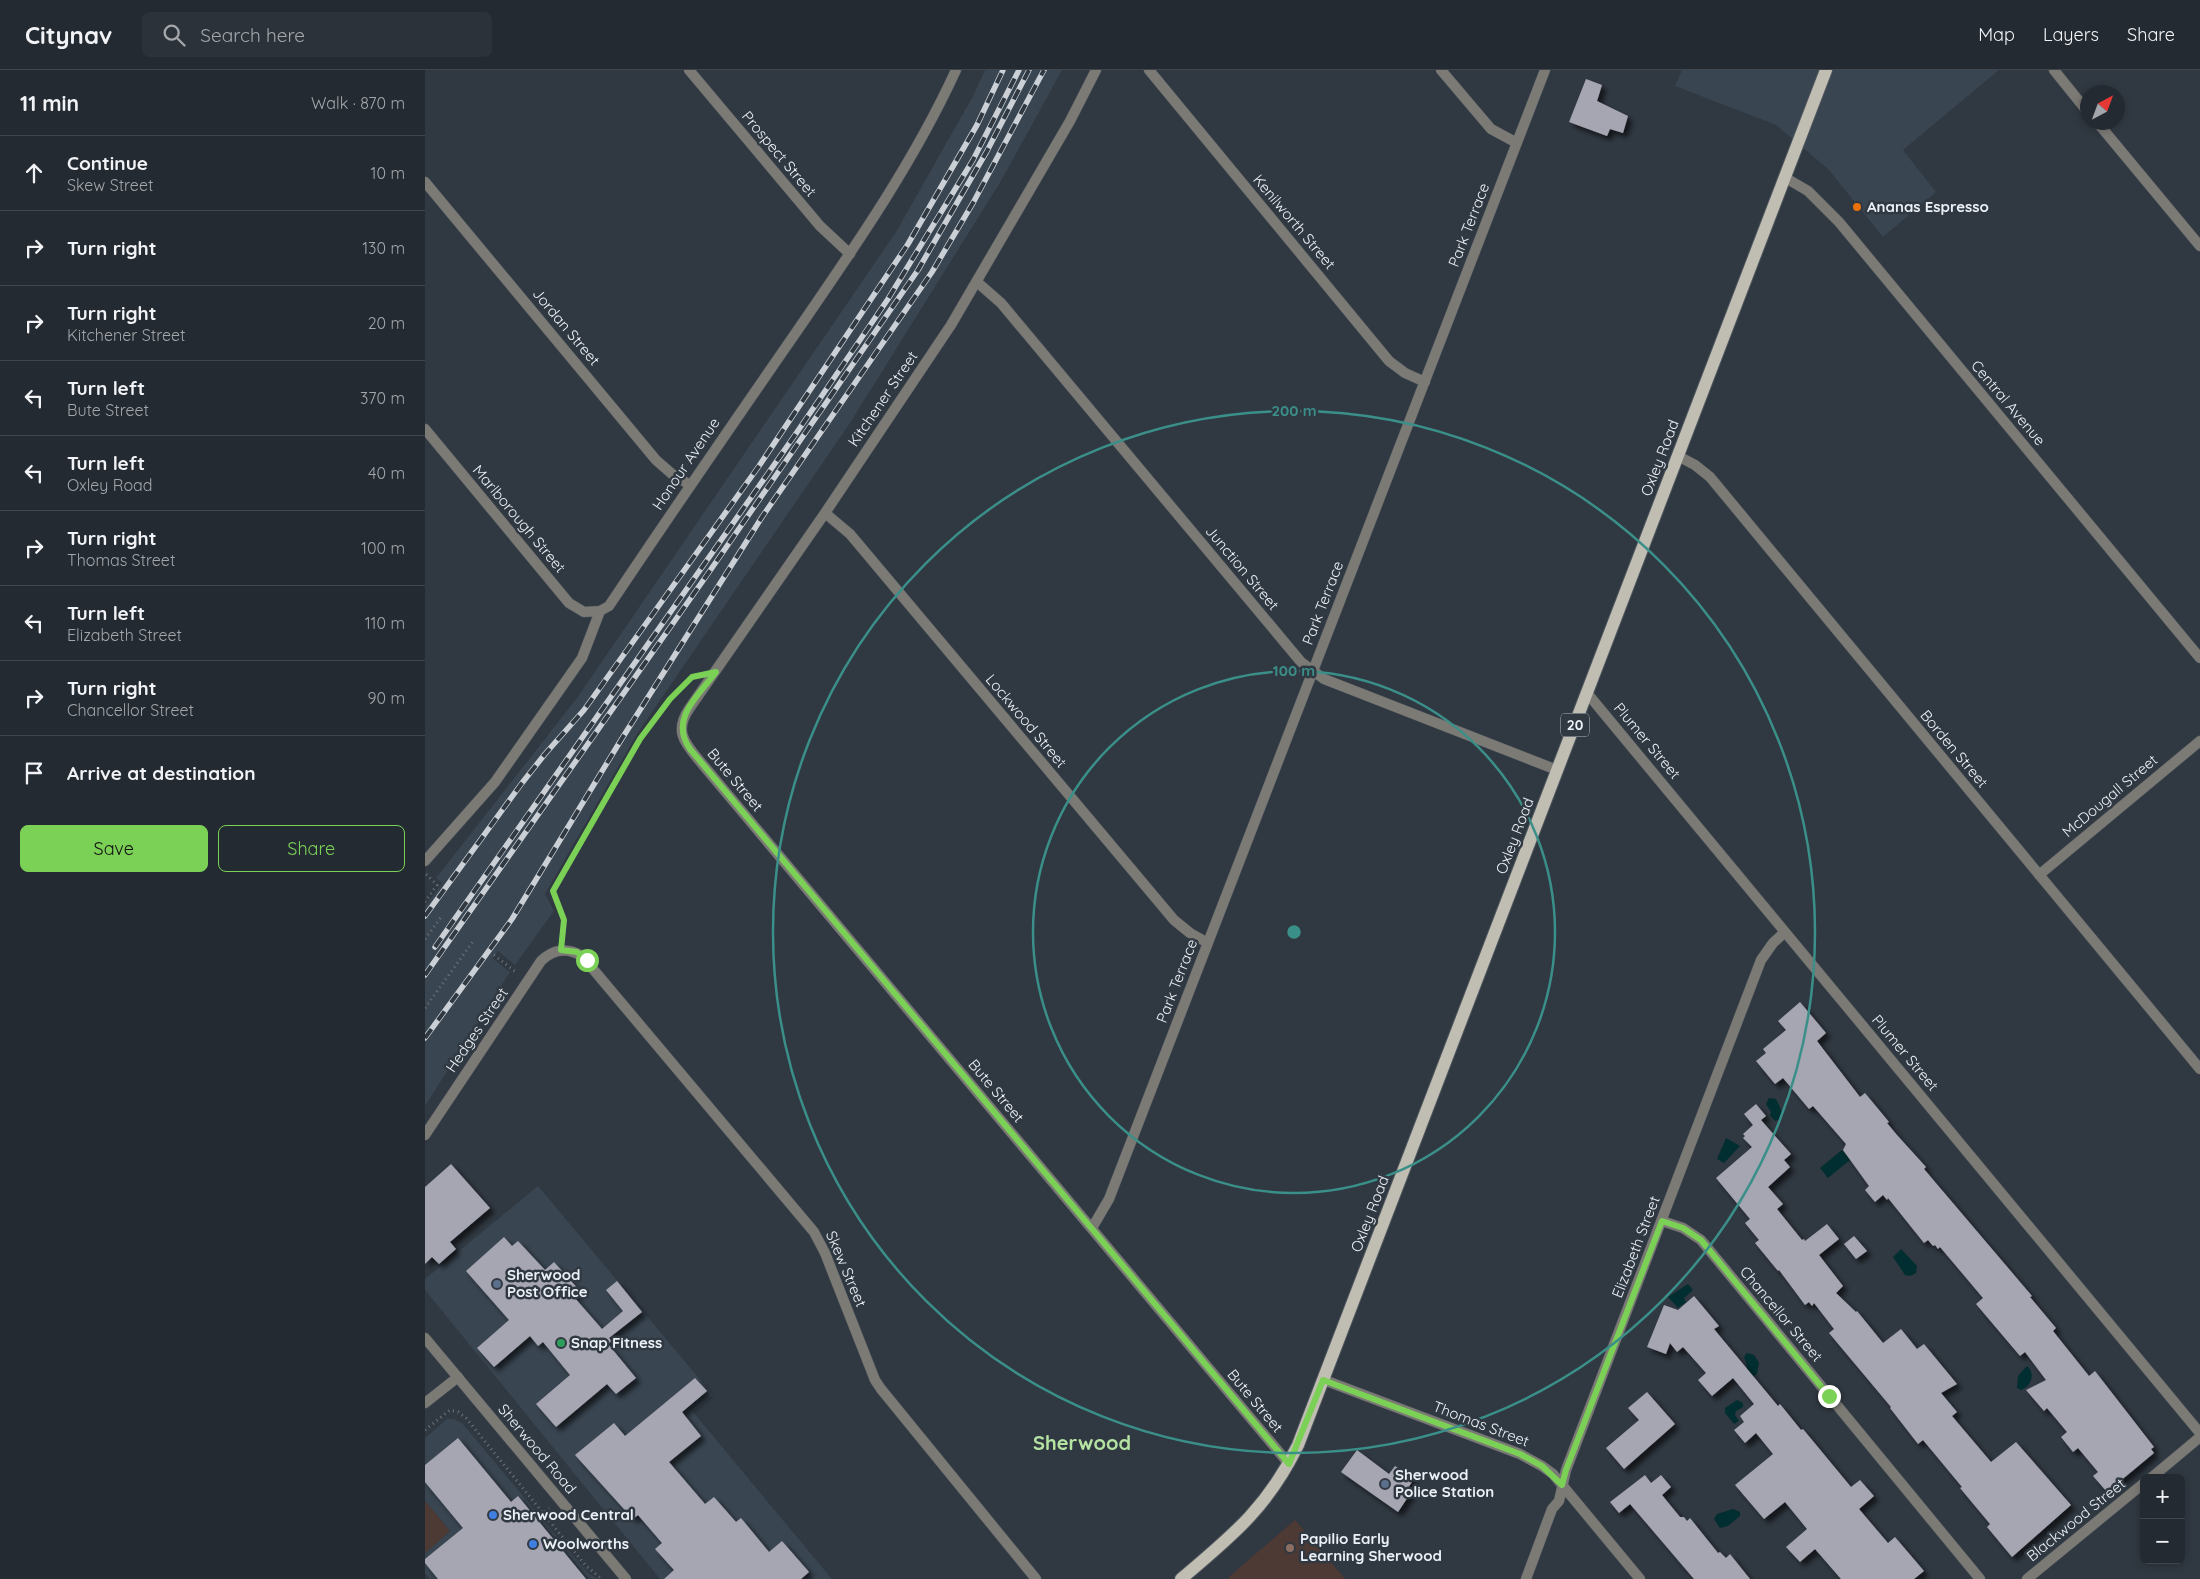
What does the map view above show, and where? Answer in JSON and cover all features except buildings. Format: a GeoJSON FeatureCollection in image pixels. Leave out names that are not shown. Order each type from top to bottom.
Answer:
{"type":"FeatureCollection","features":[{"type":"Feature","properties":{"kind":"main road","name":"Oxley Road"},"geometry":{"type":"LineString","coordinates":[[1181,1579],[1251,1516],[1270,1494],[1289,1464],[1323,1380],[1826,70]]}},
{"type":"Feature","properties":{"kind":"street","name":"Prospect Street"},"geometry":{"type":"LineString","coordinates":[[689,70],[819,226],[850,254]]}},
{"type":"Feature","properties":{"kind":"street","name":"Honour Avenue"},"geometry":{"type":"LineString","coordinates":[[425,861],[495,782],[582,658],[600,611],[609,606],[690,485],[850,254],[933,118],[956,70]]}},
{"type":"Feature","properties":{"kind":"street","name":"Kitchener Street"},"geometry":{"type":"LineString","coordinates":[[682,735],[684,717],[951,325],[1070,121],[1096,70]]}},
{"type":"Feature","properties":{"kind":"street","name":"Kenilworth Street"},"geometry":{"type":"LineString","coordinates":[[1149,70],[1389,361],[1405,373],[1425,382]]}},
{"type":"Feature","properties":{"kind":"street"},"geometry":{"type":"LineString","coordinates":[[1441,70],[1483,120],[1499,134],[1517,143]]}},
{"type":"Feature","properties":{"kind":"street","name":"Park Terrace"},"geometry":{"type":"LineString","coordinates":[[1092,1228],[1109,1199],[1545,70]]}},
{"type":"Feature","properties":{"kind":"street"},"geometry":{"type":"LineString","coordinates":[[2054,70],[2080,102]]}},
{"type":"Feature","properties":{"kind":"street"},"geometry":{"type":"LineString","coordinates":[[2104,130],[2200,246]]}},
{"type":"Feature","properties":{"kind":"street","name":"Central Avenue"},"geometry":{"type":"LineString","coordinates":[[1784,177],[1808,190],[1839,222],[2200,658]]}},
{"type":"Feature","properties":{"kind":"street","name":"Jordan Street"},"geometry":{"type":"LineString","coordinates":[[425,182],[656,460],[672,474],[690,485]]}},
{"type":"Feature","properties":{"kind":"street","name":"Junction Street"},"geometry":{"type":"LineString","coordinates":[[977,282],[1001,303],[1301,662],[1324,679],[1557,770]]}},
{"type":"Feature","properties":{"kind":"street","name":"Marlborough Street"},"geometry":{"type":"LineString","coordinates":[[425,429],[569,603],[584,612],[600,611]]}},
{"type":"Feature","properties":{"kind":"street","name":"Borden Street"},"geometry":{"type":"LineString","coordinates":[[1678,456],[1695,465],[1710,477],[2200,1069]]}},
{"type":"Feature","properties":{"kind":"street","name":"Lockwood Street"},"geometry":{"type":"LineString","coordinates":[[825,512],[849,534],[1173,920],[1190,934],[1208,943]]}},
{"type":"Feature","properties":{"kind":"street","name":"Plumer Street"},"geometry":{"type":"LineString","coordinates":[[1587,693],[2200,1433]]}},
{"type":"Feature","properties":{"kind":"street","name":"Bute Street"},"geometry":{"type":"LineString","coordinates":[[682,735],[698,758],[1289,1464]]}},
{"type":"Feature","properties":{"kind":"street","name":"McDougall Street"},"geometry":{"type":"LineString","coordinates":[[2039,875],[2200,740]]}},
{"type":"Feature","properties":{"kind":"street","name":"Elizabeth Street"},"geometry":{"type":"LineString","coordinates":[[1526,1579],[1553,1509],[1559,1501],[1566,1470],[1761,960],[1773,943],[1785,932]]}},
{"type":"Feature","properties":{"kind":"street","name":"Hedges Street"},"geometry":{"type":"LineString","coordinates":[[425,1135],[536,967],[546,956],[561,950]]}},
{"type":"Feature","properties":{"kind":"street","name":"Skew Street"},"geometry":{"type":"LineString","coordinates":[[561,950],[577,952],[587,960],[814,1232],[825,1253],[875,1380],[1036,1579]]}},
{"type":"Feature","properties":{"kind":"street","name":"Chancellor Street"},"geometry":{"type":"LineString","coordinates":[[1662,1221],[1683,1228],[1701,1240],[1980,1579]]}},
{"type":"Feature","properties":{"kind":"street","name":"Sherwood Road"},"geometry":{"type":"LineString","coordinates":[[425,1338],[626,1579]]}},
{"type":"Feature","properties":{"kind":"street"},"geometry":{"type":"LineString","coordinates":[[425,1403],[458,1377]]}},
{"type":"Feature","properties":{"kind":"street","name":"Thomas Street"},"geometry":{"type":"LineString","coordinates":[[1323,1380],[1520,1454],[1542,1466],[1562,1485],[1640,1579]]}},
{"type":"Feature","properties":{"kind":"street"},"geometry":{"type":"LineString","coordinates":[[2156,1474],[2200,1437]]}},
{"type":"Feature","properties":{"kind":"street","name":"Blackwood Street"},"geometry":{"type":"LineString","coordinates":[[2027,1579],[2140,1486]]}},
{"type":"Feature","properties":{"kind":"path"},"geometry":{"type":"LineString","coordinates":[[561,950],[564,920],[553,891],[640,739],[660,712],[692,677],[716,672]]}},
{"type":"Feature","properties":{"kind":"path"},"geometry":{"type":"LineString","coordinates":[[425,873],[437,885],[425,902]]}},
{"type":"Feature","properties":{"kind":"path"},"geometry":{"type":"LineString","coordinates":[[425,939],[441,917]]}},
{"type":"Feature","properties":{"kind":"path"},"geometry":{"type":"LineString","coordinates":[[425,1008],[474,940]]}},
{"type":"Feature","properties":{"kind":"path"},"geometry":{"type":"LineString","coordinates":[[494,955],[514,968]]}},
{"type":"Feature","properties":{"kind":"path"},"geometry":{"type":"LineString","coordinates":[[425,1430],[450,1410],[458,1412],[466,1418],[586,1566],[602,1579]]}},
{"type":"Feature","properties":{"kind":"path"},"geometry":{"type":"LineString","coordinates":[[543,1513],[559,1500]]}},
{"type":"Feature","properties":{"kind":"shaded area"},"geometry":{"type":"Polygon","coordinates":[[[985,70],[1062,70],[1001,181],[850,423],[637,734],[545,894],[554,911],[515,965],[498,951],[492,958],[510,972],[425,1106],[425,907],[442,883],[436,878],[577,698],[896,232],[973,96],[985,70]]]}},
{"type":"Feature","properties":{"kind":"shaded area"},"geometry":{"type":"Polygon","coordinates":[[[1682,70],[1999,70],[1903,150],[1936,192],[1883,237],[1828,169],[1776,125],[1675,86],[1682,70]]]}},
{"type":"Feature","properties":{"kind":"shaded area"},"geometry":{"type":"Polygon","coordinates":[[[1769,1098],[1776,1099],[1782,1112],[1780,1119],[1775,1121],[1770,1115],[1771,1112],[1766,1104],[1769,1098]]]}},
{"type":"Feature","properties":{"kind":"shaded area"},"geometry":{"type":"Polygon","coordinates":[[[1726,1138],[1740,1146],[1724,1163],[1717,1159],[1726,1138]]]}},
{"type":"Feature","properties":{"kind":"shaded area"},"geometry":{"type":"Polygon","coordinates":[[[1842,1150],[1850,1160],[1828,1178],[1820,1168],[1842,1150]]]}},
{"type":"Feature","properties":{"kind":"shaded area"},"geometry":{"type":"Polygon","coordinates":[[[538,1186],[713,1395],[693,1412],[832,1579],[660,1579],[425,1290],[425,1279],[538,1186]]]}},
{"type":"Feature","properties":{"kind":"shaded area"},"geometry":{"type":"Polygon","coordinates":[[[1901,1249],[1917,1266],[1916,1273],[1910,1276],[1905,1275],[1893,1257],[1901,1249]]]}},
{"type":"Feature","properties":{"kind":"shaded area"},"geometry":{"type":"Polygon","coordinates":[[[1688,1284],[1693,1290],[1684,1298],[1686,1302],[1678,1308],[1668,1297],[1688,1284]]]}},
{"type":"Feature","properties":{"kind":"shaded area"},"geometry":{"type":"Polygon","coordinates":[[[1747,1353],[1754,1355],[1759,1363],[1757,1374],[1754,1376],[1750,1375],[1746,1370],[1747,1366],[1744,1357],[1747,1353]]]}},
{"type":"Feature","properties":{"kind":"shaded area"},"geometry":{"type":"Polygon","coordinates":[[[2027,1366],[2031,1372],[2031,1380],[2021,1390],[2017,1388],[2018,1376],[2027,1366]]]}},
{"type":"Feature","properties":{"kind":"shaded area"},"geometry":{"type":"Polygon","coordinates":[[[1737,1400],[1743,1403],[1743,1407],[1736,1411],[1735,1415],[1739,1421],[1734,1424],[1725,1413],[1725,1408],[1737,1400]]]}},
{"type":"Feature","properties":{"kind":"shaded area","name":"Sherwood Central"},"geometry":{"type":"Polygon","coordinates":[[[447,1419],[454,1419],[462,1423],[588,1573],[598,1579],[430,1579],[425,1573],[425,1553],[450,1531],[425,1501],[425,1438],[447,1419]]]}},
{"type":"Feature","properties":{"kind":"shaded area"},"geometry":{"type":"Polygon","coordinates":[[[425,1501],[450,1531],[425,1553],[425,1501]]]}},
{"type":"Feature","properties":{"kind":"shaded area"},"geometry":{"type":"Polygon","coordinates":[[[1733,1509],[1740,1512],[1740,1516],[1728,1526],[1720,1528],[1714,1519],[1717,1514],[1733,1509]]]}},
{"type":"Feature","properties":{"kind":"shaded area","name":"Papilio Early Learning Sherwood"},"geometry":{"type":"Polygon","coordinates":[[[1295,1520],[1345,1579],[1228,1579],[1230,1576],[1295,1520]]]}},
{"type":"Feature","properties":{"kind":"railway"},"geometry":{"type":"LineString","coordinates":[[425,916],[522,783],[584,710],[759,466],[908,244],[977,125],[1003,70]]}},
{"type":"Feature","properties":{"kind":"railway"},"geometry":{"type":"LineString","coordinates":[[435,947],[795,435],[888,299],[973,160],[1019,70]]}},
{"type":"Feature","properties":{"kind":"railway"},"geometry":{"type":"LineString","coordinates":[[425,975],[707,575],[918,270],[987,151],[1029,70]]}},
{"type":"Feature","properties":{"kind":"railway"},"geometry":{"type":"LineString","coordinates":[[425,1038],[512,919],[621,740],[762,517],[932,272],[973,203],[1044,70]]}},
{"type":"Feature","properties":{"kind":"place","name":"Ananas Espresso"},"geometry":{"type":"Point","coordinates":[1857,207]}},
{"type":"Feature","properties":{"kind":"place","name":"Sherwood Post Office"},"geometry":{"type":"Point","coordinates":[497,1284]}},
{"type":"Feature","properties":{"kind":"place","name":"Snap Fitness"},"geometry":{"type":"Point","coordinates":[561,1343]}},
{"type":"Feature","properties":{"kind":"place","name":"Sherwood Police Station"},"geometry":{"type":"Point","coordinates":[1385,1484]}},
{"type":"Feature","properties":{"kind":"place","name":"Sherwood Central"},"geometry":{"type":"Point","coordinates":[493,1515]}},
{"type":"Feature","properties":{"kind":"place","name":"Woolworths"},"geometry":{"type":"Point","coordinates":[533,1544]}},
{"type":"Feature","properties":{"kind":"place","name":"Papilio Early Learning Sherwood"},"geometry":{"type":"Point","coordinates":[1290,1548]}},
{"type":"Feature","properties":{"kind":"district","name":"Sherwood"},"geometry":{"type":"Point","coordinates":[1082,1443]}},
{"type":"Feature","properties":{"kind":"route"},"geometry":{"type":"LineString","coordinates":[[587,960],[572,950],[561,950],[564,920],[553,891],[640,739],[670,699],[692,677],[716,672],[689,709],[682,722],[682,735],[690,749],[1289,1464],[1323,1380],[1532,1459],[1553,1474],[1562,1485],[1566,1470],[1662,1221],[1683,1228],[1701,1240],[1829,1396]]}}]}
